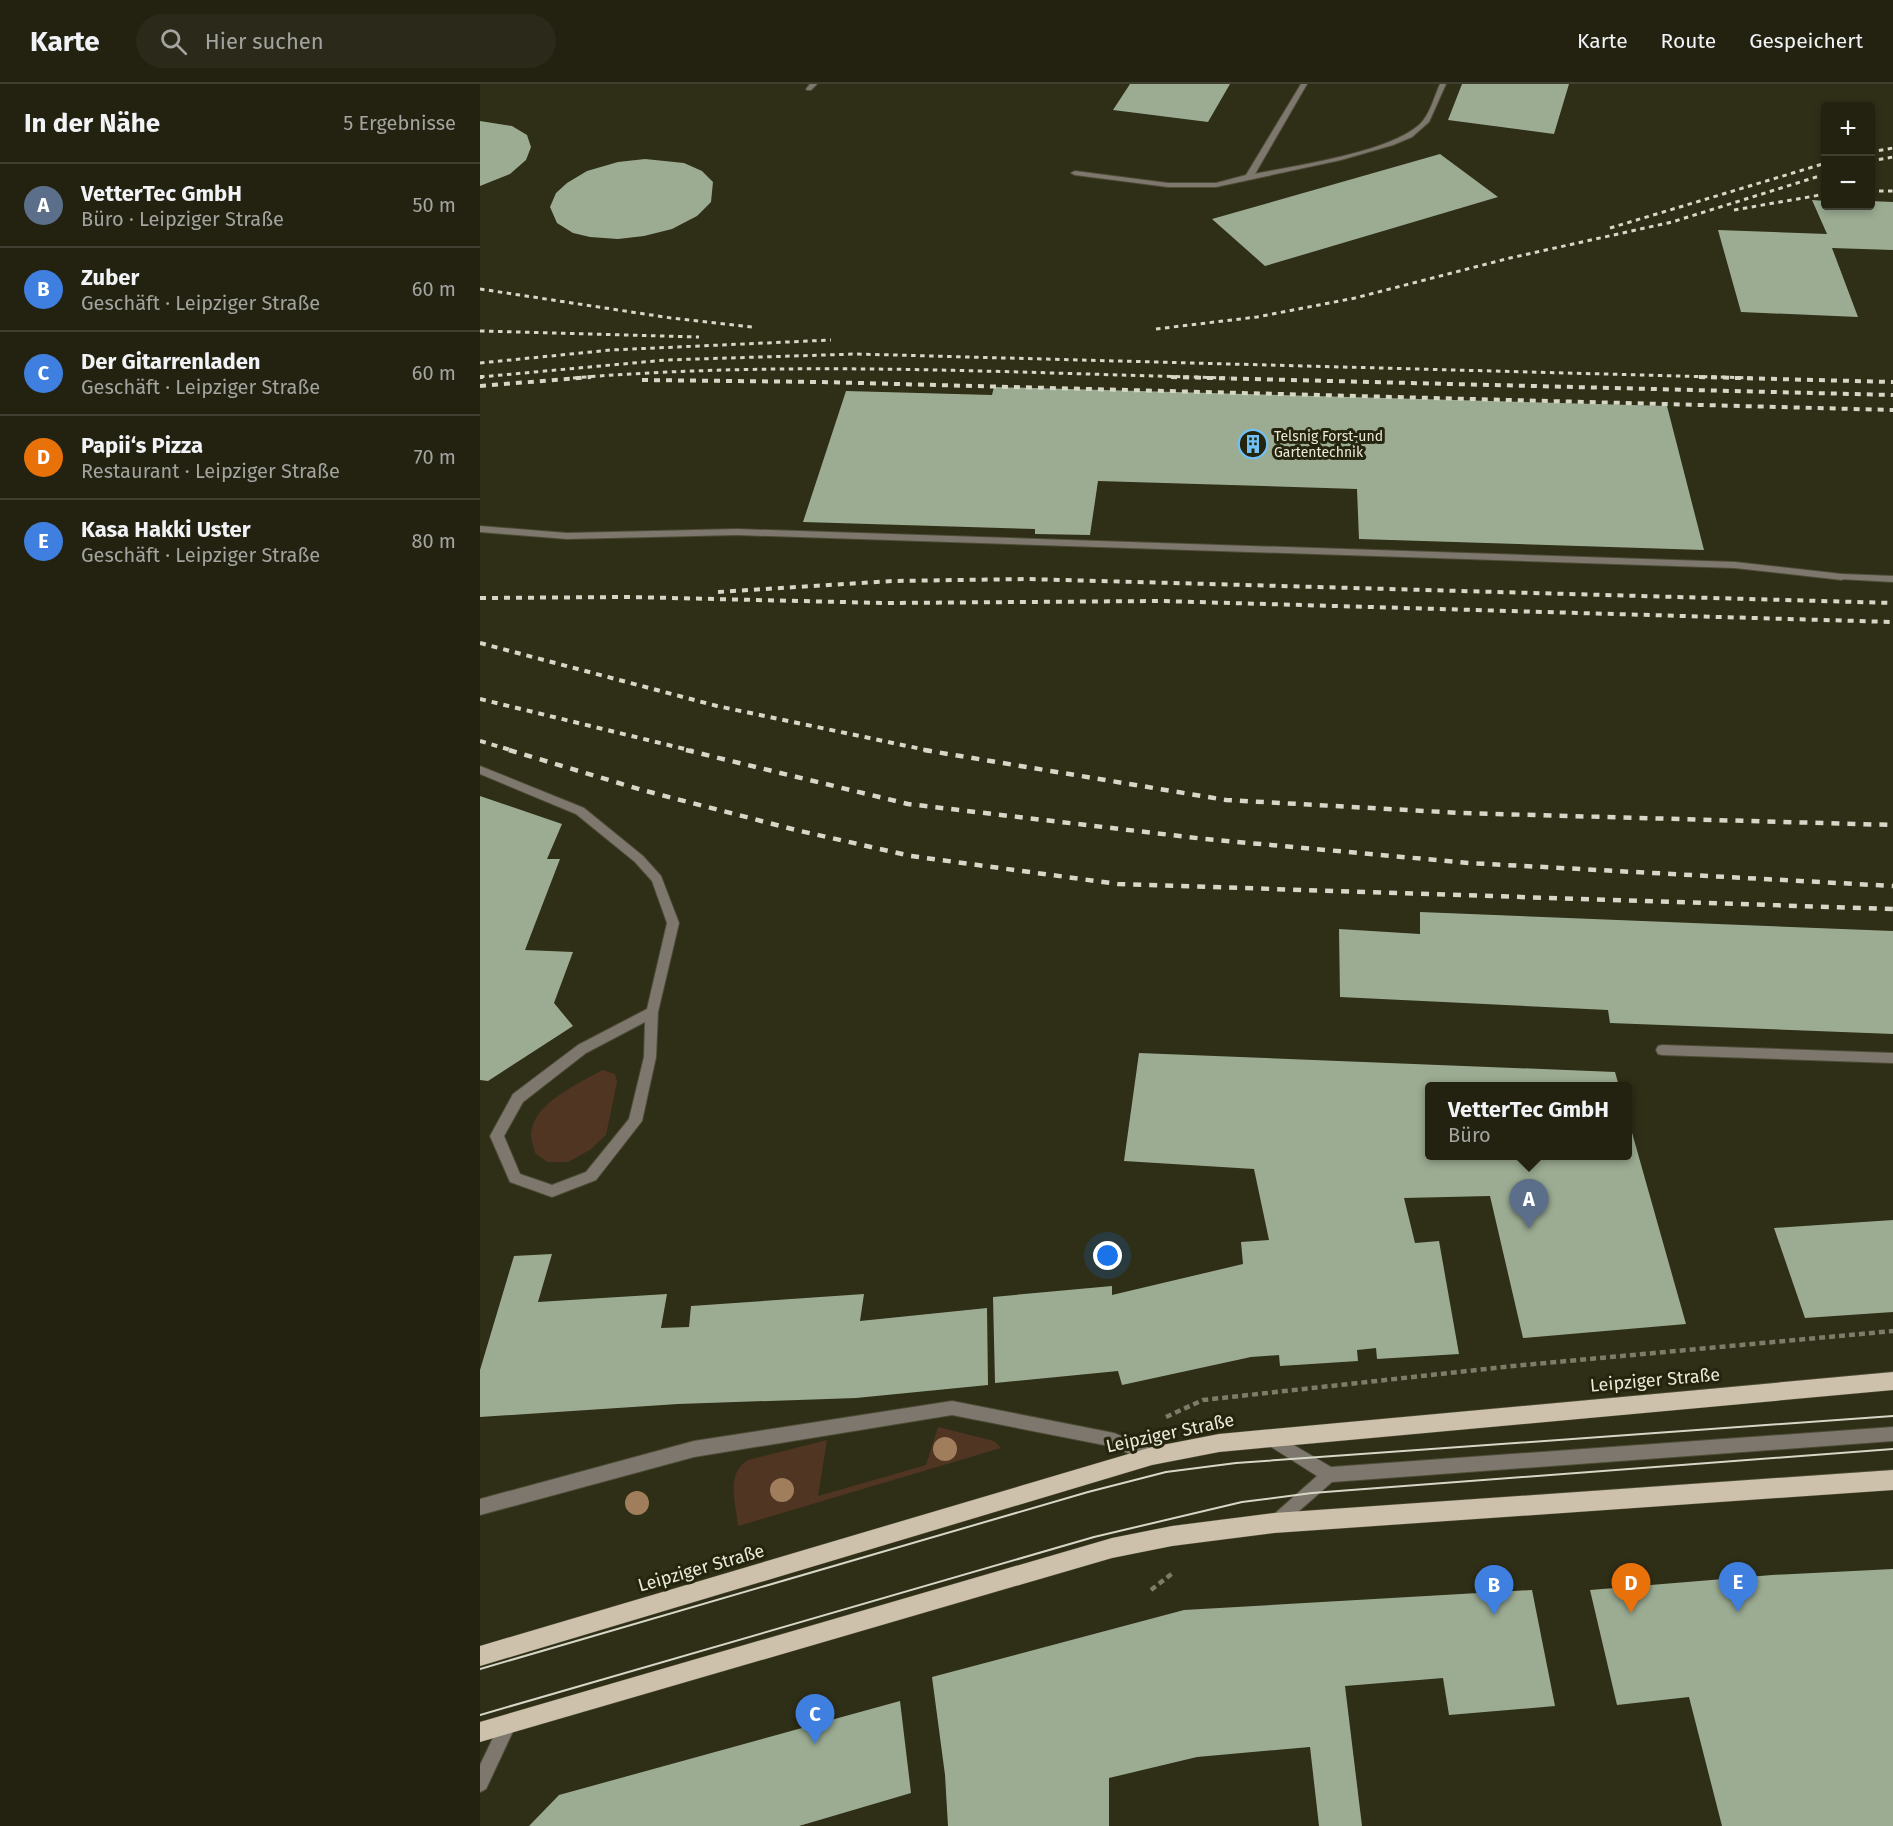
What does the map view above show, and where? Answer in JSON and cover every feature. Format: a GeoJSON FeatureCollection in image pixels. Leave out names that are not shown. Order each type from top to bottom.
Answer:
{"type":"FeatureCollection","features":[{"type":"Feature","properties":{"kind":"main road","name":"Leipziger Straße"},"geometry":{"type":"LineString","coordinates":[[480,1656],[1152,1456],[1219,1443],[1893,1381]]}},
{"type":"Feature","properties":{"kind":"main road"},"geometry":{"type":"LineString","coordinates":[[480,1732],[1112,1548],[1172,1536],[1274,1523],[1893,1480]]}},
{"type":"Feature","properties":{"kind":"street"},"geometry":{"type":"LineString","coordinates":[[1249,177],[1304,84]]}},
{"type":"Feature","properties":{"kind":"street"},"geometry":{"type":"LineString","coordinates":[[1075,173],[1168,185],[1216,185],[1358,152],[1411,135],[1423,125],[1443,84]]}},
{"type":"Feature","properties":{"kind":"street"},"geometry":{"type":"LineString","coordinates":[[480,529],[567,536],[736,532],[1712,564],[1842,577],[1893,579]]}},
{"type":"Feature","properties":{"kind":"street"},"geometry":{"type":"LineString","coordinates":[[480,770],[580,811],[639,858],[657,879],[673,923],[652,1012],[650,1057],[635,1121],[591,1176],[552,1191],[515,1178],[497,1136],[518,1098],[582,1049],[652,1012]]}},
{"type":"Feature","properties":{"kind":"street"},"geometry":{"type":"LineString","coordinates":[[1662,1050],[1893,1058]]}},
{"type":"Feature","properties":{"kind":"street"},"geometry":{"type":"LineString","coordinates":[[480,1507],[694,1449],[952,1408],[1114,1440],[1152,1456]]}},
{"type":"Feature","properties":{"kind":"street"},"geometry":{"type":"LineString","coordinates":[[1269,1438],[1329,1475],[1893,1434]]}},
{"type":"Feature","properties":{"kind":"street"},"geometry":{"type":"LineString","coordinates":[[1274,1523],[1329,1475]]}},
{"type":"Feature","properties":{"kind":"street"},"geometry":{"type":"LineString","coordinates":[[480,1783],[508,1725]]}},
{"type":"Feature","properties":{"kind":"path"},"geometry":{"type":"LineString","coordinates":[[1114,1440],[1203,1400],[1513,1366],[1893,1331]]}},
{"type":"Feature","properties":{"kind":"shaded area"},"geometry":{"type":"Polygon","coordinates":[[[602,1070],[615,1074],[617,1082],[606,1135],[590,1150],[568,1162],[547,1162],[535,1153],[531,1140],[533,1124],[539,1113],[558,1096],[602,1070]]]}},
{"type":"Feature","properties":{"kind":"shaded area"},"geometry":{"type":"Polygon","coordinates":[[[938,1427],[994,1441],[1001,1448],[738,1526],[734,1481],[736,1473],[748,1460],[827,1440],[818,1496],[926,1465],[938,1427]]]}},
{"type":"Feature","properties":{"kind":"building"},"geometry":{"type":"Polygon","coordinates":[[[1130,84],[1230,84],[1208,122],[1113,110],[1130,84]]]}},
{"type":"Feature","properties":{"kind":"building"},"geometry":{"type":"Polygon","coordinates":[[[1462,84],[1569,84],[1554,134],[1448,120],[1462,84]]]}},
{"type":"Feature","properties":{"kind":"building"},"geometry":{"type":"Polygon","coordinates":[[[480,121],[512,126],[527,135],[531,147],[526,160],[510,174],[480,186],[480,121]]]}},
{"type":"Feature","properties":{"kind":"building"},"geometry":{"type":"Polygon","coordinates":[[[1440,154],[1498,197],[1265,266],[1212,219],[1440,154]]]}},
{"type":"Feature","properties":{"kind":"building"},"geometry":{"type":"Polygon","coordinates":[[[645,159],[684,163],[702,171],[713,182],[711,202],[697,216],[672,229],[644,236],[618,239],[590,237],[573,233],[557,223],[550,207],[556,193],[567,183],[587,171],[618,162],[645,159]]]}},
{"type":"Feature","properties":{"kind":"building"},"geometry":{"type":"Polygon","coordinates":[[[1812,200],[1821,201],[1821,210],[1875,210],[1875,201],[1893,202],[1893,250],[1832,248],[1858,317],[1741,312],[1718,230],[1827,234],[1812,200]]]}},
{"type":"Feature","properties":{"kind":"building","name":"Telsnig Forst-und Gartentechnik"},"geometry":{"type":"Polygon","coordinates":[[[994,387],[1667,406],[1704,550],[1359,539],[1357,489],[1098,481],[1090,535],[1035,534],[1035,529],[803,522],[846,391],[992,395],[994,387]]]}},
{"type":"Feature","properties":{"kind":"building"},"geometry":{"type":"Polygon","coordinates":[[[480,796],[562,824],[547,859],[560,859],[525,950],[573,952],[554,1003],[573,1026],[488,1081],[480,1080],[480,796]]]}},
{"type":"Feature","properties":{"kind":"building"},"geometry":{"type":"Polygon","coordinates":[[[1420,912],[1893,931],[1893,1034],[1610,1023],[1608,1010],[1340,997],[1339,929],[1420,934],[1420,912]]]}},
{"type":"Feature","properties":{"kind":"building"},"geometry":{"type":"Polygon","coordinates":[[[1139,1053],[1615,1072],[1618,1082],[1425,1082],[1425,1160],[1632,1160],[1632,1133],[1686,1324],[1523,1338],[1490,1196],[1404,1198],[1415,1243],[1439,1241],[1459,1354],[1377,1359],[1376,1348],[1357,1350],[1358,1361],[1280,1366],[1279,1355],[1251,1357],[1122,1385],[1118,1371],[995,1383],[993,1297],[1112,1286],[1112,1295],[1243,1264],[1241,1242],[1269,1240],[1254,1169],[1124,1161],[1139,1053]]]}},
{"type":"Feature","properties":{"kind":"building"},"geometry":{"type":"Polygon","coordinates":[[[1893,1220],[1893,1312],[1805,1318],[1774,1228],[1893,1220]]]}},
{"type":"Feature","properties":{"kind":"building"},"geometry":{"type":"Polygon","coordinates":[[[552,1254],[538,1302],[667,1294],[661,1328],[689,1327],[691,1306],[864,1294],[860,1321],[987,1308],[988,1385],[856,1398],[678,1404],[480,1417],[480,1370],[514,1256],[552,1254]]]}},
{"type":"Feature","properties":{"kind":"building"},"geometry":{"type":"Polygon","coordinates":[[[1893,1569],[1893,1826],[1722,1826],[1689,1697],[1617,1705],[1590,1590],[1772,1575],[1893,1569]]]}},
{"type":"Feature","properties":{"kind":"building"},"geometry":{"type":"Polygon","coordinates":[[[1532,1590],[1555,1706],[1449,1715],[1443,1678],[1345,1686],[1362,1826],[1319,1826],[1310,1747],[1197,1757],[1109,1778],[1109,1826],[948,1826],[945,1775],[932,1677],[1184,1610],[1532,1590]]]}},
{"type":"Feature","properties":{"kind":"building"},"geometry":{"type":"Polygon","coordinates":[[[900,1701],[911,1793],[799,1826],[529,1826],[559,1795],[900,1701]]]}},
{"type":"Feature","properties":{"kind":"tram line"},"geometry":{"type":"LineString","coordinates":[[480,1669],[1088,1492],[1166,1472],[1236,1463],[1893,1416]]}},
{"type":"Feature","properties":{"kind":"tram line"},"geometry":{"type":"LineString","coordinates":[[480,1715],[1094,1537],[1242,1502],[1312,1493],[1893,1449]]}},
{"type":"Feature","properties":{"kind":"railway"},"geometry":{"type":"LineString","coordinates":[[1875,151],[1893,148]]}},
{"type":"Feature","properties":{"kind":"railway"},"geometry":{"type":"LineString","coordinates":[[1875,160],[1893,157]]}},
{"type":"Feature","properties":{"kind":"railway"},"geometry":{"type":"LineString","coordinates":[[1610,228],[1821,165]]}},
{"type":"Feature","properties":{"kind":"railway"},"geometry":{"type":"LineString","coordinates":[[1156,329],[1257,317],[1355,298],[1510,258],[1672,222],[1821,176]]}},
{"type":"Feature","properties":{"kind":"railway"},"geometry":{"type":"LineString","coordinates":[[1875,191],[1893,191]]}},
{"type":"Feature","properties":{"kind":"railway"},"geometry":{"type":"LineString","coordinates":[[1734,210],[1821,195]]}},
{"type":"Feature","properties":{"kind":"railway"},"geometry":{"type":"LineString","coordinates":[[480,289],[671,318],[752,327]]}},
{"type":"Feature","properties":{"kind":"railway"},"geometry":{"type":"LineString","coordinates":[[480,331],[699,337]]}},
{"type":"Feature","properties":{"kind":"railway"},"geometry":{"type":"LineString","coordinates":[[480,363],[611,350],[831,340]]}},
{"type":"Feature","properties":{"kind":"railway"},"geometry":{"type":"LineString","coordinates":[[483,377],[480,377],[666,360],[856,354],[1754,378]]}},
{"type":"Feature","properties":{"kind":"railway"},"geometry":{"type":"LineString","coordinates":[[573,378],[655,373],[819,369],[902,369],[1230,378]]}},
{"type":"Feature","properties":{"kind":"railway"},"geometry":{"type":"LineString","coordinates":[[480,386],[591,377]]}},
{"type":"Feature","properties":{"kind":"railway"},"geometry":{"type":"LineString","coordinates":[[1171,377],[1893,395]]}},
{"type":"Feature","properties":{"kind":"railway"},"geometry":{"type":"LineString","coordinates":[[1699,377],[1893,382]]}},
{"type":"Feature","properties":{"kind":"railway"},"geometry":{"type":"LineString","coordinates":[[642,380],[821,382],[1893,410]]}},
{"type":"Feature","properties":{"kind":"railway"},"geometry":{"type":"LineString","coordinates":[[718,592],[892,581],[1028,579],[1893,603]]}},
{"type":"Feature","properties":{"kind":"railway"},"geometry":{"type":"LineString","coordinates":[[480,598],[629,597],[884,603],[1161,601],[1893,622]]}},
{"type":"Feature","properties":{"kind":"railway"},"geometry":{"type":"LineString","coordinates":[[480,643],[717,706],[931,751]]}},
{"type":"Feature","properties":{"kind":"railway"},"geometry":{"type":"LineString","coordinates":[[480,699],[693,751]]}},
{"type":"Feature","properties":{"kind":"railway"},"geometry":{"type":"LineString","coordinates":[[480,741],[514,751]]}},
{"type":"Feature","properties":{"kind":"railway"},"geometry":{"type":"LineString","coordinates":[[509,750],[642,790],[796,830],[911,856],[1118,884],[1893,909]]}},
{"type":"Feature","properties":{"kind":"railway"},"geometry":{"type":"LineString","coordinates":[[686,750],[908,804],[1205,839],[1469,863],[1893,886]]}},
{"type":"Feature","properties":{"kind":"railway"},"geometry":{"type":"LineString","coordinates":[[924,750],[1226,800],[1461,813],[1893,825]]}},
{"type":"Feature","properties":{"kind":"place","name":"Telsnig Forst-und Gartentechnik"},"geometry":{"type":"Point","coordinates":[1253,444]}},
{"type":"Feature","properties":{"kind":"place","name":"VetterTec GmbH"},"geometry":{"type":"Point","coordinates":[1529,1229]}},
{"type":"Feature","properties":{"kind":"place","name":"Kasa Hakki Uster"},"geometry":{"type":"Point","coordinates":[1738,1612]}},
{"type":"Feature","properties":{"kind":"place","name":"Papii‘s Pizza"},"geometry":{"type":"Point","coordinates":[1631,1613]}},
{"type":"Feature","properties":{"kind":"place","name":"Zuber"},"geometry":{"type":"Point","coordinates":[1494,1615]}},
{"type":"Feature","properties":{"kind":"place","name":"Der Gitarrenladen"},"geometry":{"type":"Point","coordinates":[815,1744]}}]}
